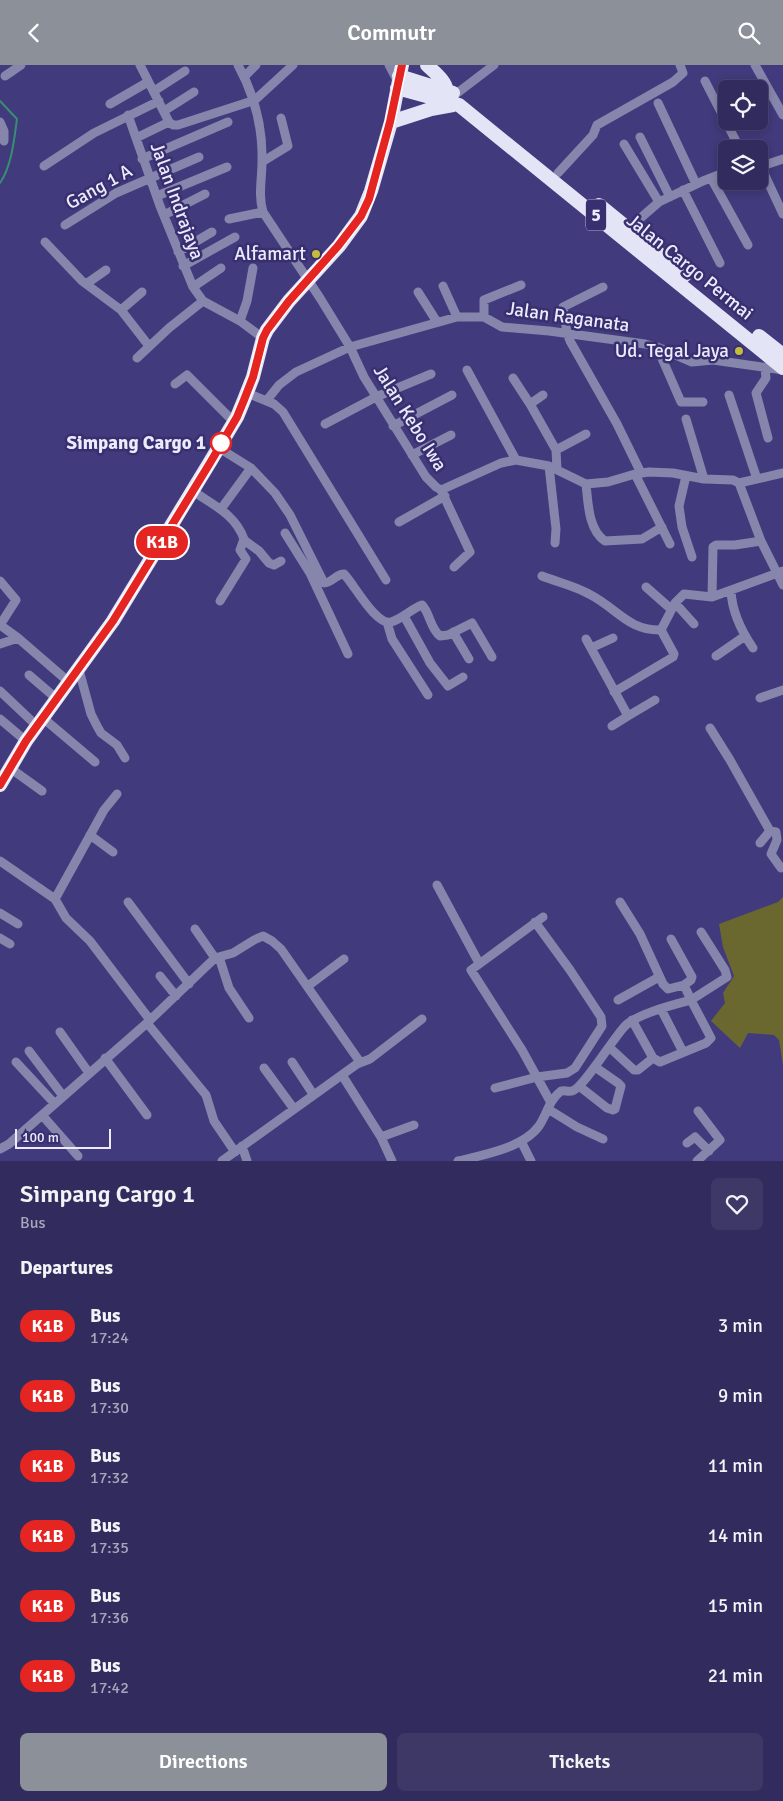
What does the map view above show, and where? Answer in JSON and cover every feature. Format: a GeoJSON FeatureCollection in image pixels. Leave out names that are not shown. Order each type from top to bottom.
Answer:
{"type":"FeatureCollection","features":[{"type":"Feature","properties":{"kind":"highway"},"geometry":{"type":"LineString","coordinates":[[390,122],[431,109],[454,97],[442,80],[427,65]]}},
{"type":"Feature","properties":{"kind":"highway","name":"Jalan Cargo Permai"},"geometry":{"type":"LineString","coordinates":[[399,78],[454,97],[463,97],[629,228],[779,351]]}},
{"type":"Feature","properties":{"kind":"highway"},"geometry":{"type":"LineString","coordinates":[[0,785],[26,741],[70,683],[132,591],[219,448],[234,422],[247,393],[263,338],[289,301],[338,246],[365,209],[390,122],[399,78]]}},
{"type":"Feature","properties":{"kind":"highway","name":"Jalan Cargo Permai"},"geometry":{"type":"LineString","coordinates":[[454,97],[783,369]]}},
{"type":"Feature","properties":{"kind":"street"},"geometry":{"type":"LineString","coordinates":[[5,76],[22,65]]}},
{"type":"Feature","properties":{"kind":"street"},"geometry":{"type":"LineString","coordinates":[[229,219],[263,212],[260,201],[262,162],[260,126],[255,100],[238,65]]}},
{"type":"Feature","properties":{"kind":"street"},"geometry":{"type":"LineString","coordinates":[[244,76],[256,65]]}},
{"type":"Feature","properties":{"kind":"street"},"geometry":{"type":"LineString","coordinates":[[169,121],[173,125],[178,125],[255,100],[293,65]]}},
{"type":"Feature","properties":{"kind":"street"},"geometry":{"type":"LineString","coordinates":[[389,65],[399,78]]}},
{"type":"Feature","properties":{"kind":"street"},"geometry":{"type":"LineString","coordinates":[[454,97],[494,65]]}},
{"type":"Feature","properties":{"kind":"street"},"geometry":{"type":"LineString","coordinates":[[558,173],[592,135],[599,124],[654,94],[681,76],[683,73],[680,65]]}},
{"type":"Feature","properties":{"kind":"street"},"geometry":{"type":"LineString","coordinates":[[755,65],[783,115]]}},
{"type":"Feature","properties":{"kind":"street","name":"Jalan Indrajaya"},"geometry":{"type":"LineString","coordinates":[[144,67],[148,82],[169,121],[136,138],[142,159],[192,287],[203,301],[240,321],[263,338]]}},
{"type":"Feature","properties":{"kind":"street"},"geometry":{"type":"LineString","coordinates":[[154,91],[185,71]]}},
{"type":"Feature","properties":{"kind":"street"},"geometry":{"type":"LineString","coordinates":[[706,81],[736,140]]}},
{"type":"Feature","properties":{"kind":"street"},"geometry":{"type":"LineString","coordinates":[[110,104],[148,82]]}},
{"type":"Feature","properties":{"kind":"street"},"geometry":{"type":"LineString","coordinates":[[164,111],[194,92]]}},
{"type":"Feature","properties":{"kind":"street"},"geometry":{"type":"LineString","coordinates":[[44,166],[94,133],[159,101]]}},
{"type":"Feature","properties":{"kind":"street"},"geometry":{"type":"LineString","coordinates":[[658,103],[696,184]]}},
{"type":"Feature","properties":{"kind":"street"},"geometry":{"type":"LineString","coordinates":[[128,115],[136,138]]}},
{"type":"Feature","properties":{"kind":"street"},"geometry":{"type":"LineString","coordinates":[[262,162],[288,146],[281,117]]}},
{"type":"Feature","properties":{"kind":"street"},"geometry":{"type":"LineString","coordinates":[[0,122],[4,131],[4,141]]}},
{"type":"Feature","properties":{"kind":"street"},"geometry":{"type":"LineString","coordinates":[[142,159],[228,122]]}},
{"type":"Feature","properties":{"kind":"street"},"geometry":{"type":"LineString","coordinates":[[640,137],[670,197]]}},
{"type":"Feature","properties":{"kind":"street"},"geometry":{"type":"LineString","coordinates":[[624,144],[659,202]]}},
{"type":"Feature","properties":{"kind":"street","name":"Gang 1 A"},"geometry":{"type":"LineString","coordinates":[[65,225],[116,193],[199,157]]}},
{"type":"Feature","properties":{"kind":"street"},"geometry":{"type":"LineString","coordinates":[[768,164],[783,159]]}},
{"type":"Feature","properties":{"kind":"street"},"geometry":{"type":"LineString","coordinates":[[157,196],[227,167]]}},
{"type":"Feature","properties":{"kind":"street"},"geometry":{"type":"LineString","coordinates":[[629,228],[659,202],[718,175]]}},
{"type":"Feature","properties":{"kind":"street"},"geometry":{"type":"LineString","coordinates":[[711,178],[748,245]]}},
{"type":"Feature","properties":{"kind":"street"},"geometry":{"type":"LineString","coordinates":[[768,183],[783,214]]}},
{"type":"Feature","properties":{"kind":"street"},"geometry":{"type":"LineString","coordinates":[[682,190],[720,263]]}},
{"type":"Feature","properties":{"kind":"street"},"geometry":{"type":"LineString","coordinates":[[164,215],[204,194]]}},
{"type":"Feature","properties":{"kind":"street","name":"Jalan Kebo Iwa"},"geometry":{"type":"LineString","coordinates":[[263,212],[350,347],[393,426],[426,477],[443,493],[496,465],[516,460],[553,468],[586,484]]}},
{"type":"Feature","properties":{"kind":"street"},"geometry":{"type":"LineString","coordinates":[[178,252],[212,232]]}},
{"type":"Feature","properties":{"kind":"street"},"geometry":{"type":"LineString","coordinates":[[183,266],[235,237]]}},
{"type":"Feature","properties":{"kind":"street"},"geometry":{"type":"LineString","coordinates":[[45,242],[86,284],[122,310],[149,345]]}},
{"type":"Feature","properties":{"kind":"street"},"geometry":{"type":"LineString","coordinates":[[192,287],[221,268]]}},
{"type":"Feature","properties":{"kind":"street"},"geometry":{"type":"LineString","coordinates":[[240,321],[247,301],[253,268]]}},
{"type":"Feature","properties":{"kind":"street"},"geometry":{"type":"LineString","coordinates":[[86,284],[106,270]]}},
{"type":"Feature","properties":{"kind":"street"},"geometry":{"type":"LineString","coordinates":[[443,285],[457,317]]}},
{"type":"Feature","properties":{"kind":"street"},"geometry":{"type":"LineString","coordinates":[[484,317],[484,300],[520,285]]}},
{"type":"Feature","properties":{"kind":"street"},"geometry":{"type":"LineString","coordinates":[[603,287],[564,306],[567,333],[617,424],[670,544]]}},
{"type":"Feature","properties":{"kind":"street"},"geometry":{"type":"LineString","coordinates":[[122,310],[142,292]]}},
{"type":"Feature","properties":{"kind":"street"},"geometry":{"type":"LineString","coordinates":[[418,292],[437,322]]}},
{"type":"Feature","properties":{"kind":"street"},"geometry":{"type":"LineString","coordinates":[[136,358],[203,301]]}},
{"type":"Feature","properties":{"kind":"street","name":"Jalan Raganata"},"geometry":{"type":"LineString","coordinates":[[267,400],[279,385],[296,372],[350,347],[457,317],[484,317],[502,327],[567,333],[657,347],[694,363],[713,360],[783,369]]}},
{"type":"Feature","properties":{"kind":"street"},"geometry":{"type":"LineString","coordinates":[[657,347],[681,402],[703,402]]}},
{"type":"Feature","properties":{"kind":"street"},"geometry":{"type":"LineString","coordinates":[[765,368],[766,378],[756,393],[768,438]]}},
{"type":"Feature","properties":{"kind":"street"},"geometry":{"type":"LineString","coordinates":[[468,370],[516,460]]}},
{"type":"Feature","properties":{"kind":"street"},"geometry":{"type":"LineString","coordinates":[[325,424],[376,397],[432,374]]}},
{"type":"Feature","properties":{"kind":"street"},"geometry":{"type":"LineString","coordinates":[[175,384],[187,375],[234,422]]}},
{"type":"Feature","properties":{"kind":"street"},"geometry":{"type":"LineString","coordinates":[[513,378],[556,450],[553,468],[555,543]]}},
{"type":"Feature","properties":{"kind":"street"},"geometry":{"type":"LineString","coordinates":[[247,393],[267,400],[283,412],[386,580]]}},
{"type":"Feature","properties":{"kind":"street"},"geometry":{"type":"LineString","coordinates":[[393,426],[452,395]]}},
{"type":"Feature","properties":{"kind":"street"},"geometry":{"type":"LineString","coordinates":[[530,404],[543,395]]}},
{"type":"Feature","properties":{"kind":"street"},"geometry":{"type":"LineString","coordinates":[[729,395],[757,479]]}},
{"type":"Feature","properties":{"kind":"street"},"geometry":{"type":"LineString","coordinates":[[686,419],[704,479]]}},
{"type":"Feature","properties":{"kind":"street"},"geometry":{"type":"LineString","coordinates":[[556,450],[586,434]]}},
{"type":"Feature","properties":{"kind":"street"},"geometry":{"type":"LineString","coordinates":[[412,455],[451,435]]}},
{"type":"Feature","properties":{"kind":"street"},"geometry":{"type":"LineString","coordinates":[[219,448],[251,468],[275,493],[290,515],[348,654]]}},
{"type":"Feature","properties":{"kind":"street"},"geometry":{"type":"LineString","coordinates":[[221,509],[251,468]]}},
{"type":"Feature","properties":{"kind":"street"},"geometry":{"type":"LineString","coordinates":[[662,527],[642,539],[605,541],[601,539],[593,525],[588,505],[586,484],[608,482],[638,474],[665,473],[704,479],[733,480],[739,483],[783,473]]}},
{"type":"Feature","properties":{"kind":"street"},"geometry":{"type":"LineString","coordinates":[[686,476],[679,506],[682,527],[692,557]]}},
{"type":"Feature","properties":{"kind":"street"},"geometry":{"type":"LineString","coordinates":[[739,483],[761,541],[780,572],[783,585]]}},
{"type":"Feature","properties":{"kind":"street"},"geometry":{"type":"LineString","coordinates":[[192,491],[221,509],[237,523],[244,540],[269,563],[274,565],[281,561]]}},
{"type":"Feature","properties":{"kind":"street"},"geometry":{"type":"LineString","coordinates":[[399,522],[443,493],[470,552],[454,567]]}},
{"type":"Feature","properties":{"kind":"street"},"geometry":{"type":"LineString","coordinates":[[285,533],[324,583],[340,574],[344,574],[381,620],[387,622],[404,616],[422,605],[438,634],[442,636],[453,633],[472,623],[492,657]]}},
{"type":"Feature","properties":{"kind":"street"},"geometry":{"type":"LineString","coordinates":[[220,601],[246,559],[240,550],[244,540]]}},
{"type":"Feature","properties":{"kind":"street"},"geometry":{"type":"LineString","coordinates":[[712,597],[713,547],[716,545],[735,545],[761,541]]}},
{"type":"Feature","properties":{"kind":"street"},"geometry":{"type":"LineString","coordinates":[[661,630],[673,606],[684,594],[712,597],[780,572]]}},
{"type":"Feature","properties":{"kind":"street"},"geometry":{"type":"LineString","coordinates":[[542,576],[591,595],[635,626],[648,631],[661,630]]}},
{"type":"Feature","properties":{"kind":"street"},"geometry":{"type":"LineString","coordinates":[[0,581],[16,600],[0,625],[18,637],[70,683]]}},
{"type":"Feature","properties":{"kind":"street"},"geometry":{"type":"LineString","coordinates":[[646,587],[694,623]]}},
{"type":"Feature","properties":{"kind":"street"},"geometry":{"type":"LineString","coordinates":[[731,591],[734,606],[745,636],[753,648]]}},
{"type":"Feature","properties":{"kind":"street"},"geometry":{"type":"LineString","coordinates":[[404,616],[430,663],[448,686],[463,677]]}},
{"type":"Feature","properties":{"kind":"street"},"geometry":{"type":"LineString","coordinates":[[387,622],[392,639],[428,695]]}},
{"type":"Feature","properties":{"kind":"street"},"geometry":{"type":"LineString","coordinates":[[614,691],[673,657],[674,654],[661,630]]}},
{"type":"Feature","properties":{"kind":"street"},"geometry":{"type":"LineString","coordinates":[[453,633],[469,659]]}},
{"type":"Feature","properties":{"kind":"street"},"geometry":{"type":"LineString","coordinates":[[716,655],[745,636]]}},
{"type":"Feature","properties":{"kind":"street"},"geometry":{"type":"LineString","coordinates":[[0,644],[18,637]]}},
{"type":"Feature","properties":{"kind":"street"},"geometry":{"type":"LineString","coordinates":[[591,648],[613,638]]}},
{"type":"Feature","properties":{"kind":"street"},"geometry":{"type":"LineString","coordinates":[[586,639],[628,716]]}},
{"type":"Feature","properties":{"kind":"street"},"geometry":{"type":"LineString","coordinates":[[79,670],[91,714],[97,726],[101,733],[117,745],[125,758]]}},
{"type":"Feature","properties":{"kind":"street"},"geometry":{"type":"LineString","coordinates":[[29,675],[57,699]]}},
{"type":"Feature","properties":{"kind":"street"},"geometry":{"type":"LineString","coordinates":[[760,698],[783,690]]}},
{"type":"Feature","properties":{"kind":"street"},"geometry":{"type":"LineString","coordinates":[[0,691],[95,762]]}},
{"type":"Feature","properties":{"kind":"street"},"geometry":{"type":"LineString","coordinates":[[612,726],[655,700]]}},
{"type":"Feature","properties":{"kind":"street"},"geometry":{"type":"LineString","coordinates":[[0,719],[26,741]]}},
{"type":"Feature","properties":{"kind":"street"},"geometry":{"type":"LineString","coordinates":[[710,728],[776,829],[777,840],[771,854],[781,868]]}},
{"type":"Feature","properties":{"kind":"street"},"geometry":{"type":"LineString","coordinates":[[10,768],[42,791]]}},
{"type":"Feature","properties":{"kind":"street"},"geometry":{"type":"LineString","coordinates":[[55,899],[104,810],[117,794]]}},
{"type":"Feature","properties":{"kind":"street"},"geometry":{"type":"LineString","coordinates":[[760,843],[776,829]]}},
{"type":"Feature","properties":{"kind":"street"},"geometry":{"type":"LineString","coordinates":[[90,835],[114,852]]}},
{"type":"Feature","properties":{"kind":"street"},"geometry":{"type":"LineString","coordinates":[[0,861],[55,899],[66,918],[90,941],[123,982],[149,1021],[206,1095],[214,1121],[248,1161]]}},
{"type":"Feature","properties":{"kind":"street"},"geometry":{"type":"LineString","coordinates":[[437,885],[479,963]]}},
{"type":"Feature","properties":{"kind":"street"},"geometry":{"type":"LineString","coordinates":[[128,901],[189,984]]}},
{"type":"Feature","properties":{"kind":"street"},"geometry":{"type":"LineString","coordinates":[[620,903],[640,934],[660,977],[668,989],[684,985],[692,977],[671,939]]}},
{"type":"Feature","properties":{"kind":"street"},"geometry":{"type":"LineString","coordinates":[[0,913],[18,924]]}},
{"type":"Feature","properties":{"kind":"street"},"geometry":{"type":"LineString","coordinates":[[495,1088],[537,1077],[567,1073],[573,1070],[602,1023],[601,1017],[539,920],[472,968],[472,973],[522,1050],[537,1077],[549,1105],[577,1127],[603,1139]]}},
{"type":"Feature","properties":{"kind":"street"},"geometry":{"type":"LineString","coordinates":[[195,929],[217,957],[229,987],[249,1018]]}},
{"type":"Feature","properties":{"kind":"street"},"geometry":{"type":"LineString","coordinates":[[458,1161],[495,1151],[521,1141],[534,1132],[546,1115],[549,1105],[561,1091],[572,1091],[579,1086],[622,1029],[632,1020],[691,1000],[725,980],[727,977],[725,970],[701,932]]}},
{"type":"Feature","properties":{"kind":"street"},"geometry":{"type":"LineString","coordinates":[[0,1149],[9,1144],[149,1021],[217,957],[232,953],[259,937],[267,937],[281,949],[360,1062]]}},
{"type":"Feature","properties":{"kind":"street"},"geometry":{"type":"LineString","coordinates":[[0,938],[10,944]]}},
{"type":"Feature","properties":{"kind":"street"},"geometry":{"type":"LineString","coordinates":[[308,986],[344,959]]}},
{"type":"Feature","properties":{"kind":"street"},"geometry":{"type":"LineString","coordinates":[[160,976],[176,996]]}},
{"type":"Feature","properties":{"kind":"street"},"geometry":{"type":"LineString","coordinates":[[618,1000],[660,977]]}},
{"type":"Feature","properties":{"kind":"street"},"geometry":{"type":"LineString","coordinates":[[632,1020],[654,1058],[660,1062],[706,1043],[711,1038],[684,985]]}},
{"type":"Feature","properties":{"kind":"street"},"geometry":{"type":"LineString","coordinates":[[661,1009],[683,1053]]}},
{"type":"Feature","properties":{"kind":"street"},"geometry":{"type":"LineString","coordinates":[[222,1161],[360,1062],[370,1059],[422,1019]]}},
{"type":"Feature","properties":{"kind":"street"},"geometry":{"type":"LineString","coordinates":[[60,1032],[89,1073]]}},
{"type":"Feature","properties":{"kind":"street"},"geometry":{"type":"LineString","coordinates":[[609,1047],[634,1070],[638,1070],[654,1058]]}},
{"type":"Feature","properties":{"kind":"street"},"geometry":{"type":"LineString","coordinates":[[29,1051],[63,1096]]}},
{"type":"Feature","properties":{"kind":"street"},"geometry":{"type":"LineString","coordinates":[[106,1058],[147,1115]]}},
{"type":"Feature","properties":{"kind":"street"},"geometry":{"type":"LineString","coordinates":[[16,1062],[55,1104]]}},
{"type":"Feature","properties":{"kind":"street"},"geometry":{"type":"LineString","coordinates":[[292,1062],[314,1094]]}},
{"type":"Feature","properties":{"kind":"street"},"geometry":{"type":"LineString","coordinates":[[579,1086],[608,1108],[615,1109],[621,1086],[595,1067]]}},
{"type":"Feature","properties":{"kind":"street"},"geometry":{"type":"LineString","coordinates":[[264,1068],[294,1109]]}},
{"type":"Feature","properties":{"kind":"street"},"geometry":{"type":"LineString","coordinates":[[342,1075],[381,1137],[392,1161]]}},
{"type":"Feature","properties":{"kind":"street"},"geometry":{"type":"LineString","coordinates":[[697,1161],[718,1143],[720,1139],[698,1111]]}},
{"type":"Feature","properties":{"kind":"street"},"geometry":{"type":"LineString","coordinates":[[42,1115],[78,1156]]}},
{"type":"Feature","properties":{"kind":"street"},"geometry":{"type":"LineString","coordinates":[[381,1137],[414,1125]]}},
{"type":"Feature","properties":{"kind":"street"},"geometry":{"type":"LineString","coordinates":[[687,1143],[696,1137],[708,1151]]}},
{"type":"Feature","properties":{"kind":"street"},"geometry":{"type":"LineString","coordinates":[[521,1141],[531,1161]]}},
{"type":"Feature","properties":{"kind":"shaded area"},"geometry":{"type":"Polygon","coordinates":[[[783,897],[783,1065],[779,1040],[774,1035],[748,1033],[740,1048],[711,1021],[725,1003],[723,993],[734,976],[723,947],[719,924],[778,902],[783,897]]]}},
{"type":"Feature","properties":{"kind":"waterway"},"geometry":{"type":"LineString","coordinates":[[0,101],[17,119],[10,160],[0,183]]}},
{"type":"Feature","properties":{"kind":"bus line","name":"K1B"},"geometry":{"type":"LineString","coordinates":[[0,785],[26,741],[107,631],[174,525],[237,417],[253,377],[263,338],[267,330],[289,301],[338,246],[365,209],[392,115],[402,65]]}},
{"type":"Feature","properties":{"kind":"place","name":"Alfamart"},"geometry":{"type":"Point","coordinates":[316,254]}},
{"type":"Feature","properties":{"kind":"place","name":"Ud. Tegal Jaya"},"geometry":{"type":"Point","coordinates":[739,351]}},
{"type":"Feature","properties":{"kind":"place","name":"Simpang Cargo 1"},"geometry":{"type":"Point","coordinates":[221,443]}}]}
